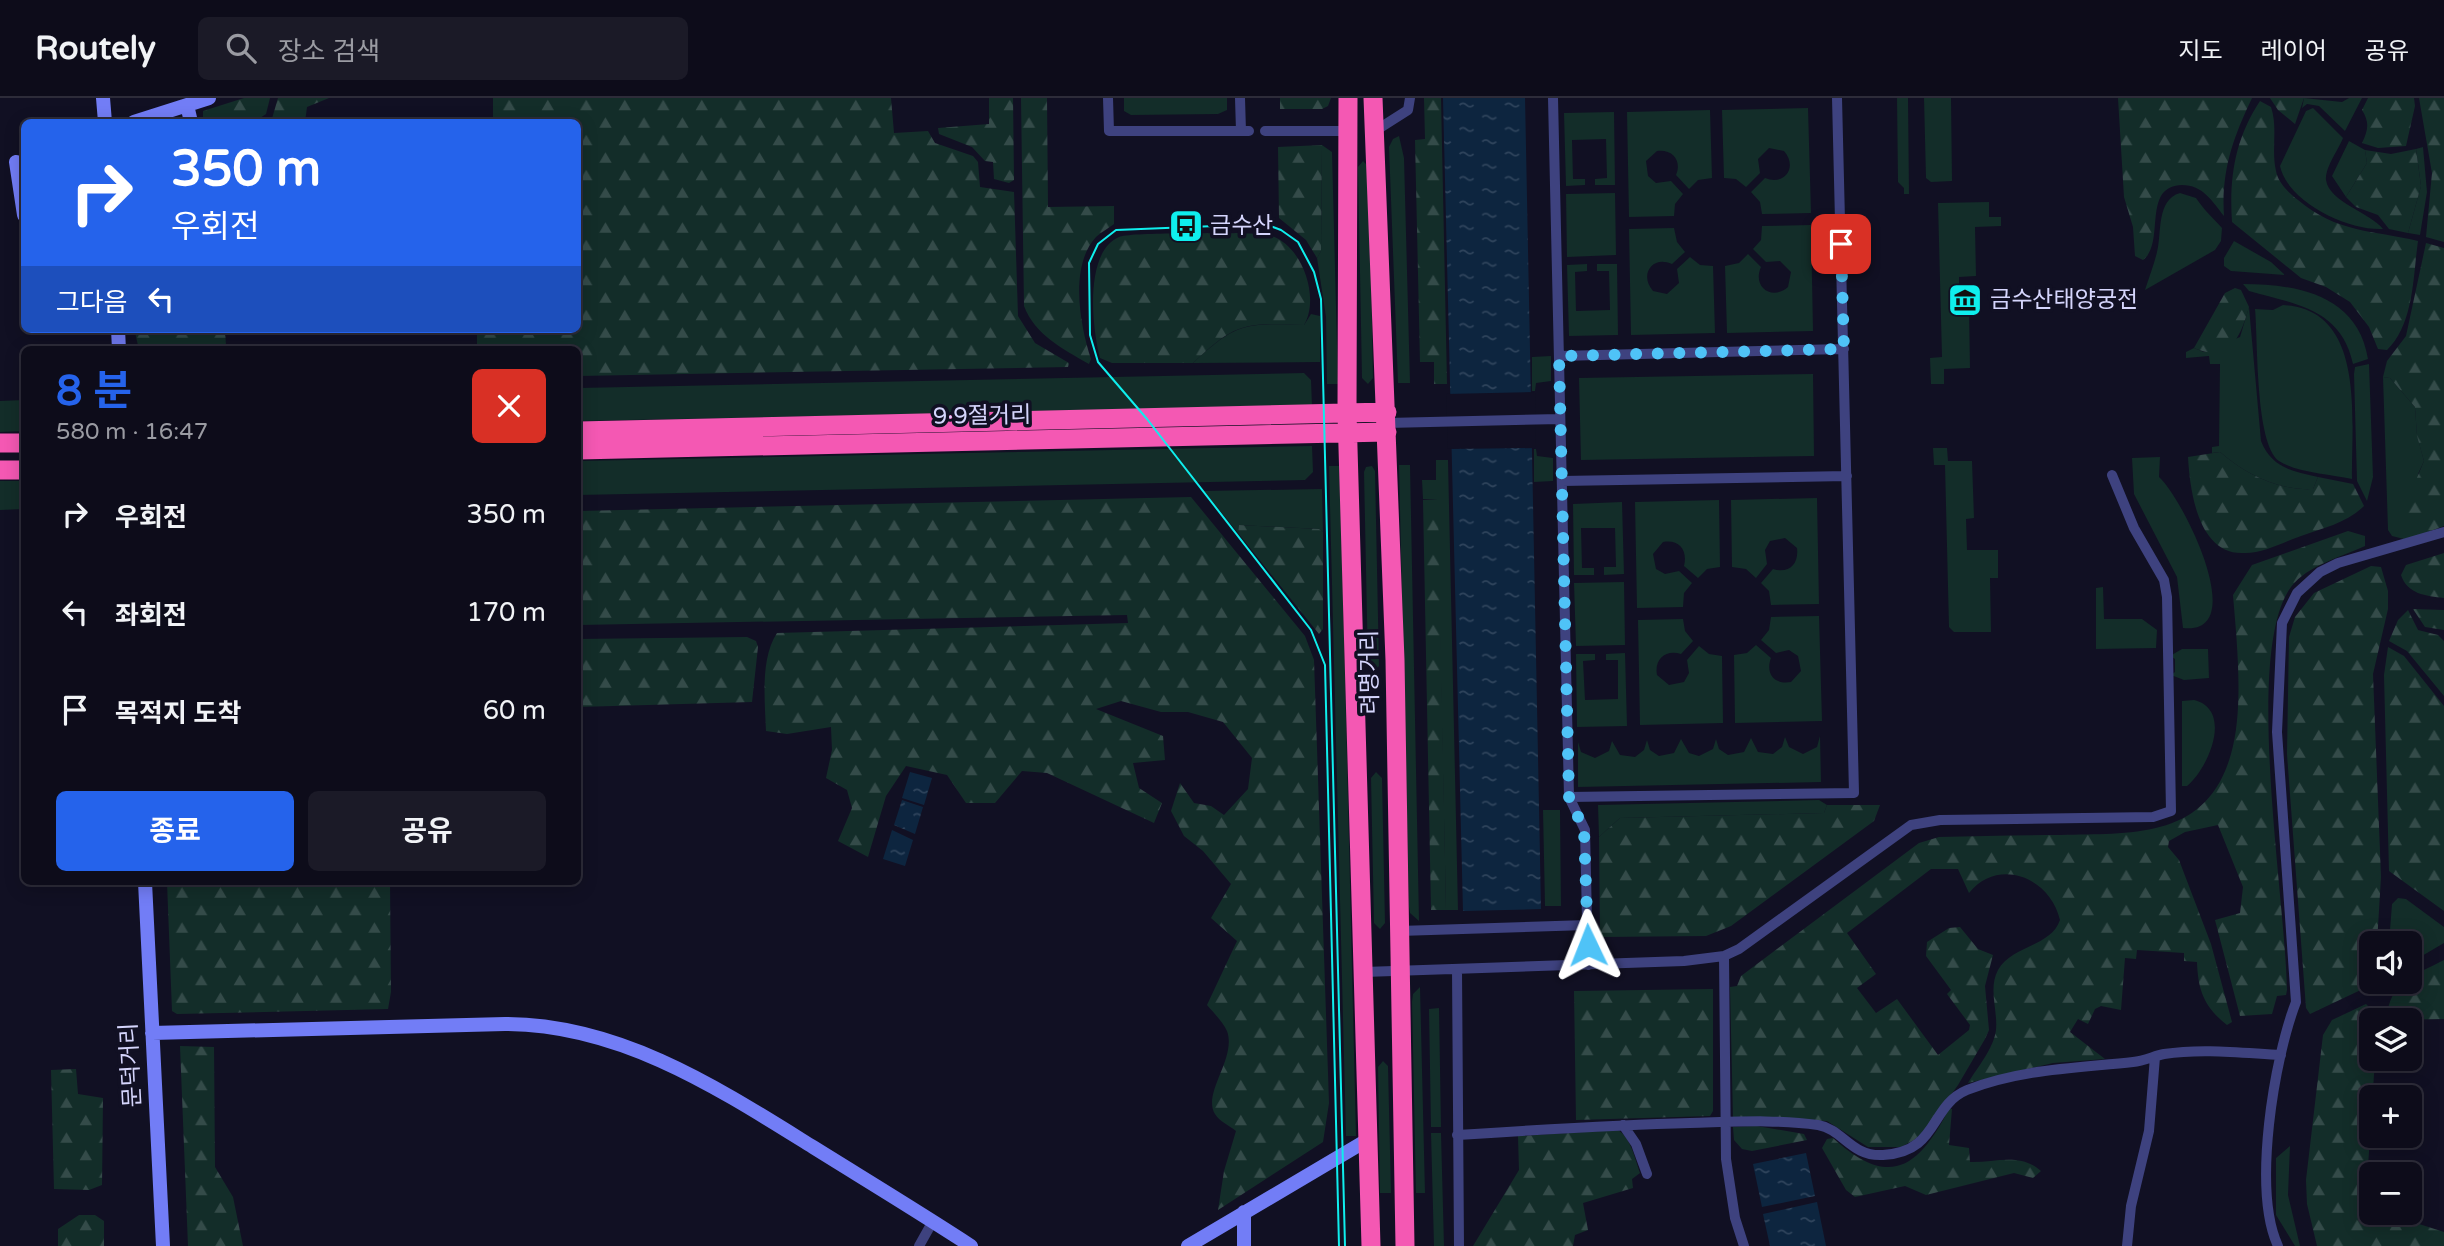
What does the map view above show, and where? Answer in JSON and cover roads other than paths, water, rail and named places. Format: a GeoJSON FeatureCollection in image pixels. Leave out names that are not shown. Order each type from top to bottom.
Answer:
{"type":"FeatureCollection","features":[{"type":"Feature","properties":{"kind":"highway","name":"려명거리"},"geometry":{"type":"LineString","coordinates":[[1348,98],[1347,413],[1371,1246]]}},
{"type":"Feature","properties":{"kind":"highway","name":"려명거리"},"geometry":{"type":"LineString","coordinates":[[1373,98],[1387,422],[1405,1246]]}},
{"type":"Feature","properties":{"kind":"highway","name":"9·9절거리"},"geometry":{"type":"LineString","coordinates":[[581,431],[1347,413],[1387,422]]}},
{"type":"Feature","properties":{"kind":"highway","name":"9·9절거리"},"geometry":{"type":"LineString","coordinates":[[581,450],[1348,433],[1387,422]]}},
{"type":"Feature","properties":{"kind":"highway"},"geometry":{"type":"LineString","coordinates":[[0,443],[21,443]]}},
{"type":"Feature","properties":{"kind":"highway"},"geometry":{"type":"LineString","coordinates":[[0,470],[21,470]]}},
{"type":"Feature","properties":{"kind":"street"},"geometry":{"type":"LineString","coordinates":[[103,98],[105,119]]}},
{"type":"Feature","properties":{"kind":"street"},"geometry":{"type":"LineString","coordinates":[[143,119],[209,98]]}},
{"type":"Feature","properties":{"kind":"street"},"geometry":{"type":"LineString","coordinates":[[1108,98],[1109,131],[1245,131],[1240,98]]}},
{"type":"Feature","properties":{"kind":"street"},"geometry":{"type":"LineString","coordinates":[[1375,131],[1408,110],[1410,98]]}},
{"type":"Feature","properties":{"kind":"street"},"geometry":{"type":"LineString","coordinates":[[1553,98],[1569,797],[1584,830],[1588,965]]}},
{"type":"Feature","properties":{"kind":"street"},"geometry":{"type":"LineString","coordinates":[[1569,797],[1854,793],[1837,98]]}},
{"type":"Feature","properties":{"kind":"street"},"geometry":{"type":"LineString","coordinates":[[187,105],[190,119]]}},
{"type":"Feature","properties":{"kind":"street"},"geometry":{"type":"LineString","coordinates":[[1265,131],[1349,131]]}},
{"type":"Feature","properties":{"kind":"street"},"geometry":{"type":"LineString","coordinates":[[0,167],[20,161]]}},
{"type":"Feature","properties":{"kind":"street"},"geometry":{"type":"LineString","coordinates":[[1559,356],[1844,349]]}},
{"type":"Feature","properties":{"kind":"street"},"geometry":{"type":"LineString","coordinates":[[1387,422],[1560,419]]}},
{"type":"Feature","properties":{"kind":"street"},"geometry":{"type":"LineString","coordinates":[[1562,481],[1847,475]]}},
{"type":"Feature","properties":{"kind":"street"},"geometry":{"type":"LineString","coordinates":[[1364,972],[1702,961],[1724,956],[1756,938],[1911,825],[1940,820],[2153,817],[2171,811],[2167,597],[2164,580],[2134,528],[2112,475]]}},
{"type":"Feature","properties":{"kind":"street"},"geometry":{"type":"LineString","coordinates":[[2277,1246],[2269,1227],[2264,1181],[2284,1032],[2295,1002],[2277,742],[2282,623],[2297,593],[2320,572],[2338,563],[2444,532]]}},
{"type":"Feature","properties":{"kind":"street","name":"문덕거리"},"geometry":{"type":"LineString","coordinates":[[145,885],[163,1246]]}},
{"type":"Feature","properties":{"kind":"street"},"geometry":{"type":"LineString","coordinates":[[1399,931],[1587,925]]}},
{"type":"Feature","properties":{"kind":"street"},"geometry":{"type":"LineString","coordinates":[[1724,956],[1726,1158],[1735,1218],[1744,1246]]}},
{"type":"Feature","properties":{"kind":"street"},"geometry":{"type":"LineString","coordinates":[[1457,968],[1459,1246]]}},
{"type":"Feature","properties":{"kind":"street"},"geometry":{"type":"LineString","coordinates":[[152,1033],[505,1024],[538,1024],[577,1030],[655,1056],[709,1085],[971,1246]]}},
{"type":"Feature","properties":{"kind":"street"},"geometry":{"type":"LineString","coordinates":[[1457,1135],[1726,1122],[1819,1125],[1829,1128],[1853,1149],[1867,1153],[1901,1153],[1914,1147],[1928,1135],[1955,1096],[1968,1090],[2034,1073],[2095,1063],[2135,1062],[2201,1051],[2281,1055]]}},
{"type":"Feature","properties":{"kind":"street"},"geometry":{"type":"LineString","coordinates":[[2127,1246],[2132,1206],[2149,1131],[2155,1057]]}},
{"type":"Feature","properties":{"kind":"street"},"geometry":{"type":"LineString","coordinates":[[1623,1125],[1636,1144],[1647,1174]]}},
{"type":"Feature","properties":{"kind":"street"},"geometry":{"type":"LineString","coordinates":[[1188,1246],[1368,1139]]}},
{"type":"Feature","properties":{"kind":"street"},"geometry":{"type":"LineString","coordinates":[[1244,1212],[1244,1246]]}},
{"type":"Feature","properties":{"kind":"street"},"geometry":{"type":"LineString","coordinates":[[919,1246],[933,1221]]}},
{"type":"Feature","properties":{"kind":"water"},"geometry":{"type":"Polygon","coordinates":[[[1443,98],[1525,98],[1541,909],[1463,911],[1443,98]]]}},
{"type":"Feature","properties":{"kind":"water"},"geometry":{"type":"Polygon","coordinates":[[[910,772],[932,778],[924,805],[902,798],[910,772]]]}},
{"type":"Feature","properties":{"kind":"water"},"geometry":{"type":"Polygon","coordinates":[[[902,800],[923,807],[915,834],[894,825],[902,800]]]}},
{"type":"Feature","properties":{"kind":"water"},"geometry":{"type":"Polygon","coordinates":[[[892,830],[913,840],[905,866],[883,859],[892,830]]]}},
{"type":"Feature","properties":{"kind":"water"},"geometry":{"type":"Polygon","coordinates":[[[1806,1153],[1815,1196],[1762,1207],[1753,1164],[1806,1153]]]}},
{"type":"Feature","properties":{"kind":"water"},"geometry":{"type":"Polygon","coordinates":[[[1817,1202],[1826,1246],[1770,1246],[1763,1214],[1817,1202]]]}},
{"type":"Feature","properties":{"kind":"tram line"},"geometry":{"type":"LineString","coordinates":[[1339,1246],[1325,665],[1311,630],[1147,419],[1098,362],[1090,335],[1089,263],[1098,244],[1116,230],[1265,224],[1281,230],[1298,242],[1314,272],[1321,299],[1345,1246]]}},
{"type":"Feature","properties":{"kind":"place","name":"금수산"},"geometry":{"type":"Point","coordinates":[1186,226]}},
{"type":"Feature","properties":{"kind":"place","name":"금수산태양궁전"},"geometry":{"type":"Point","coordinates":[1965,300]}}]}
